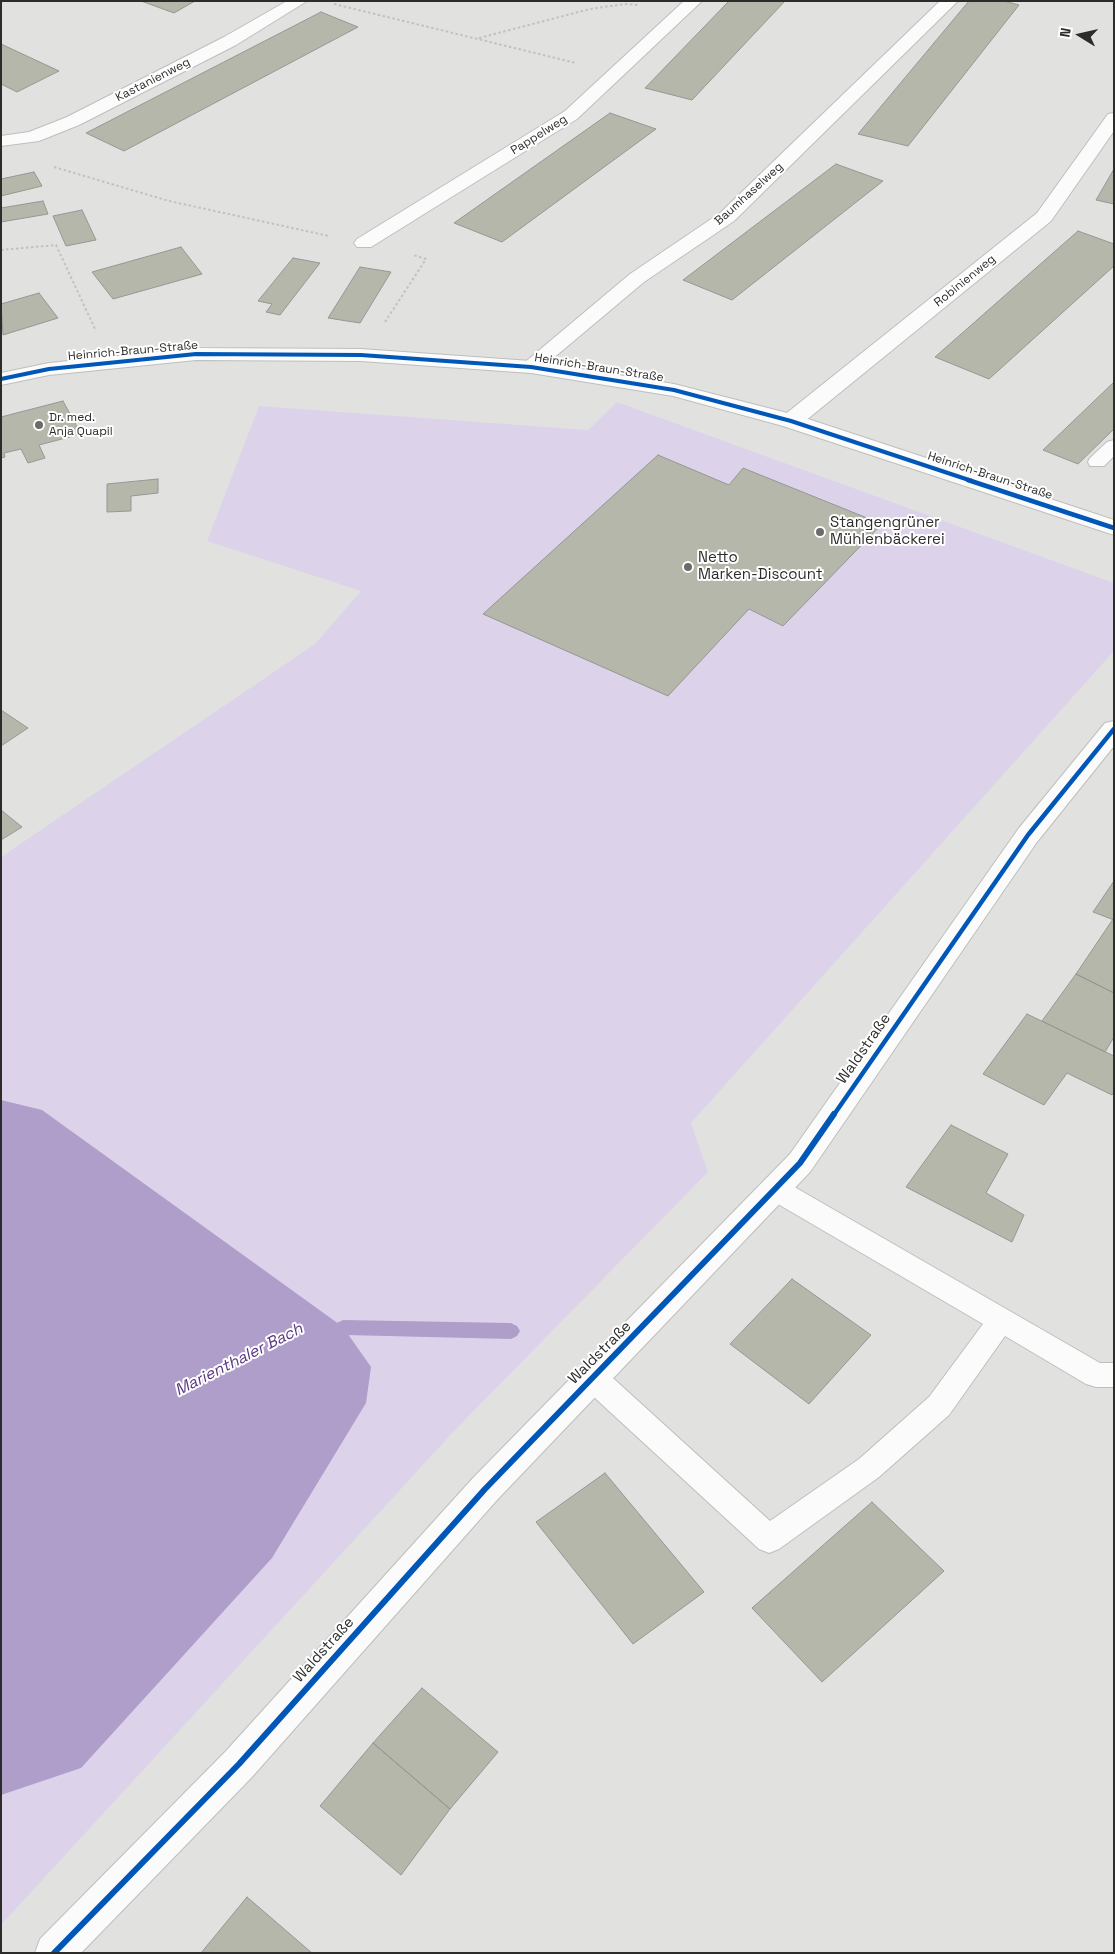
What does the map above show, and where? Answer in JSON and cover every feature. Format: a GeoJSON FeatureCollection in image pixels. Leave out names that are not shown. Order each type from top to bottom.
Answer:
{"type":"FeatureCollection","features":[{"type":"Feature","properties":{"kind":"street","name":"Kastanienweg"},"geometry":{"type":"LineString","coordinates":[[1,140],[33,137],[73,121],[230,41],[299,1]]}},
{"type":"Feature","properties":{"kind":"street","name":"Baumhaselweg"},"geometry":{"type":"LineString","coordinates":[[531,367],[638,278],[727,217],[950,1]]}},
{"type":"Feature","properties":{"kind":"street","name":"Pappelweg"},"geometry":{"type":"LineString","coordinates":[[364,242],[571,115],[689,6]]}},
{"type":"Feature","properties":{"kind":"street","name":"Robinienweg"},"geometry":{"type":"LineString","coordinates":[[791,421],[1044,217],[1114,118]]}},
{"type":"Feature","properties":{"kind":"street","name":"Heinrich-Braun-Straße"},"geometry":{"type":"LineString","coordinates":[[1,379],[49,369],[196,354],[360,355],[531,367],[674,390],[791,421],[1114,528]]}},
{"type":"Feature","properties":{"kind":"street","name":"Waldstraße"},"geometry":{"type":"LineString","coordinates":[[54,1953],[239,1764],[485,1489],[800,1163],[1028,835],[1114,729]]}},
{"type":"Feature","properties":{"kind":"lane"},"geometry":{"type":"LineString","coordinates":[[1097,462],[1114,446]]}},
{"type":"Feature","properties":{"kind":"lane"},"geometry":{"type":"LineString","coordinates":[[775,1189],[1096,1375],[1114,1375]]}},
{"type":"Feature","properties":{"kind":"lane"},"geometry":{"type":"LineString","coordinates":[[593,1378],[769,1540],[869,1468],[939,1406],[1001,1321]]}},
{"type":"Feature","properties":{"kind":"path"},"geometry":{"type":"LineString","coordinates":[[331,3],[616,72]]}},
{"type":"Feature","properties":{"kind":"path"},"geometry":{"type":"LineString","coordinates":[[478,38],[590,9],[624,4],[689,6]]}},
{"type":"Feature","properties":{"kind":"path"},"geometry":{"type":"LineString","coordinates":[[45,164],[169,201],[266,224],[364,242],[426,259],[389,316]]}},
{"type":"Feature","properties":{"kind":"path"},"geometry":{"type":"LineString","coordinates":[[1,250],[56,245],[111,363]]}},
{"type":"Feature","properties":{"kind":"shaded area"},"geometry":{"type":"Polygon","coordinates":[[[617,402],[1114,583],[1114,651],[691,1123],[708,1172],[455,1430],[1,1925],[1,857],[315,644],[361,591],[207,541],[259,406],[588,430],[617,402]]]}},
{"type":"Feature","properties":{"kind":"water"},"geometry":{"type":"Polygon","coordinates":[[[1,1100],[42,1110],[343,1327],[371,1367],[366,1403],[272,1558],[81,1768],[1,1795],[1,1100]]]}},
{"type":"Feature","properties":{"kind":"building"},"geometry":{"type":"Polygon","coordinates":[[[141,1],[195,1],[174,13],[141,1]]]}},
{"type":"Feature","properties":{"kind":"building"},"geometry":{"type":"Polygon","coordinates":[[[729,1],[785,1],[692,100],[645,88],[729,1]]]}},
{"type":"Feature","properties":{"kind":"building"},"geometry":{"type":"Polygon","coordinates":[[[969,1],[1004,1],[1019,5],[908,146],[858,134],[969,1]]]}},
{"type":"Feature","properties":{"kind":"building"},"geometry":{"type":"Polygon","coordinates":[[[321,12],[358,27],[124,151],[86,133],[321,12]]]}},
{"type":"Feature","properties":{"kind":"building"},"geometry":{"type":"Polygon","coordinates":[[[1,44],[59,71],[17,92],[1,84],[1,44]]]}},
{"type":"Feature","properties":{"kind":"building"},"geometry":{"type":"Polygon","coordinates":[[[610,113],[656,129],[502,242],[454,223],[610,113]]]}},
{"type":"Feature","properties":{"kind":"building"},"geometry":{"type":"Polygon","coordinates":[[[836,164],[883,181],[732,300],[683,280],[836,164]]]}},
{"type":"Feature","properties":{"kind":"building"},"geometry":{"type":"Polygon","coordinates":[[[1114,169],[1114,204],[1096,200],[1114,169]]]}},
{"type":"Feature","properties":{"kind":"building"},"geometry":{"type":"Polygon","coordinates":[[[34,172],[42,186],[1,196],[1,179],[34,172]]]}},
{"type":"Feature","properties":{"kind":"building"},"geometry":{"type":"Polygon","coordinates":[[[43,201],[48,214],[1,222],[1,208],[43,201]]]}},
{"type":"Feature","properties":{"kind":"building"},"geometry":{"type":"Polygon","coordinates":[[[82,210],[96,240],[66,246],[53,216],[82,210]]]}},
{"type":"Feature","properties":{"kind":"building"},"geometry":{"type":"Polygon","coordinates":[[[1078,231],[1114,244],[1114,266],[989,379],[935,357],[1078,231]]]}},
{"type":"Feature","properties":{"kind":"building"},"geometry":{"type":"Polygon","coordinates":[[[181,247],[202,274],[113,299],[92,272],[181,247]]]}},
{"type":"Feature","properties":{"kind":"building"},"geometry":{"type":"Polygon","coordinates":[[[293,258],[320,263],[280,315],[266,312],[272,304],[258,301],[293,258]]]}},
{"type":"Feature","properties":{"kind":"building"},"geometry":{"type":"Polygon","coordinates":[[[360,267],[391,272],[360,323],[328,318],[360,267]]]}},
{"type":"Feature","properties":{"kind":"building"},"geometry":{"type":"Polygon","coordinates":[[[39,293],[58,318],[3,335],[1,304],[39,293]]]}},
{"type":"Feature","properties":{"kind":"building"},"geometry":{"type":"Polygon","coordinates":[[[1114,382],[1114,429],[1078,464],[1043,450],[1114,382]]]}},
{"type":"Feature","properties":{"kind":"building","name":"Dr. med. Anja Quapil"},"geometry":{"type":"Polygon","coordinates":[[[63,401],[81,434],[39,445],[45,458],[28,463],[21,449],[4,453],[5,457],[1,458],[1,417],[63,401]]]}},
{"type":"Feature","properties":{"kind":"building","name":"Netto Marken-Discount"},"geometry":{"type":"Polygon","coordinates":[[[658,455],[729,485],[743,468],[882,524],[783,626],[749,609],[668,696],[483,614],[658,455]]]}},
{"type":"Feature","properties":{"kind":"building"},"geometry":{"type":"Polygon","coordinates":[[[158,479],[158,493],[131,496],[131,511],[107,512],[107,484],[158,479]]]}},
{"type":"Feature","properties":{"kind":"building"},"geometry":{"type":"Polygon","coordinates":[[[1,710],[28,728],[1,746],[1,710]]]}},
{"type":"Feature","properties":{"kind":"building"},"geometry":{"type":"Polygon","coordinates":[[[1,810],[22,827],[1,840],[1,810]]]}},
{"type":"Feature","properties":{"kind":"building"},"geometry":{"type":"Polygon","coordinates":[[[1114,881],[1114,920],[1093,912],[1114,881]]]}},
{"type":"Feature","properties":{"kind":"building"},"geometry":{"type":"Polygon","coordinates":[[[1114,920],[1114,993],[1076,974],[1114,920]]]}},
{"type":"Feature","properties":{"kind":"building"},"geometry":{"type":"Polygon","coordinates":[[[1076,974],[1114,993],[1114,1037],[1105,1052],[1042,1021],[1076,974]]]}},
{"type":"Feature","properties":{"kind":"building"},"geometry":{"type":"Polygon","coordinates":[[[1027,1014],[1114,1056],[1114,1092],[1112,1095],[1067,1073],[1044,1105],[983,1074],[1027,1014]]]}},
{"type":"Feature","properties":{"kind":"building"},"geometry":{"type":"Polygon","coordinates":[[[951,1125],[1008,1154],[986,1193],[1024,1215],[1012,1242],[906,1187],[951,1125]]]}},
{"type":"Feature","properties":{"kind":"building"},"geometry":{"type":"Polygon","coordinates":[[[792,1279],[871,1335],[809,1404],[730,1344],[792,1279]]]}},
{"type":"Feature","properties":{"kind":"building"},"geometry":{"type":"Polygon","coordinates":[[[605,1473],[704,1592],[633,1644],[536,1522],[605,1473]]]}},
{"type":"Feature","properties":{"kind":"building"},"geometry":{"type":"Polygon","coordinates":[[[872,1502],[944,1571],[822,1682],[752,1608],[872,1502]]]}},
{"type":"Feature","properties":{"kind":"building"},"geometry":{"type":"Polygon","coordinates":[[[422,1688],[498,1752],[450,1809],[373,1743],[422,1688]]]}},
{"type":"Feature","properties":{"kind":"building"},"geometry":{"type":"Polygon","coordinates":[[[373,1743],[450,1809],[401,1875],[320,1806],[373,1743]]]}},
{"type":"Feature","properties":{"kind":"building"},"geometry":{"type":"Polygon","coordinates":[[[247,1897],[312,1953],[201,1953],[247,1897]]]}},
{"type":"Feature","properties":{"kind":"waterway","name":"Marienthaler Bach"},"geometry":{"type":"LineString","coordinates":[[326,1336],[343,1327],[511,1331]]}},
{"type":"Feature","properties":{"kind":"cycle path"},"geometry":{"type":"LineString","coordinates":[[1,379],[49,369],[196,354],[361,355],[531,367],[674,390],[791,421],[1114,528]]}},
{"type":"Feature","properties":{"kind":"cycle path"},"geometry":{"type":"LineString","coordinates":[[54,1953],[239,1764],[485,1489],[800,1163],[1028,835],[1114,729]]}},
{"type":"Feature","properties":{"kind":"place","name":"Dr. med. Anja Quapil"},"geometry":{"type":"Point","coordinates":[39,425]}},
{"type":"Feature","properties":{"kind":"place","name":"Stangengrüner Mühlenbäckerei"},"geometry":{"type":"Point","coordinates":[820,532]}},
{"type":"Feature","properties":{"kind":"place","name":"Netto Marken-Discount"},"geometry":{"type":"Point","coordinates":[688,567]}}]}
